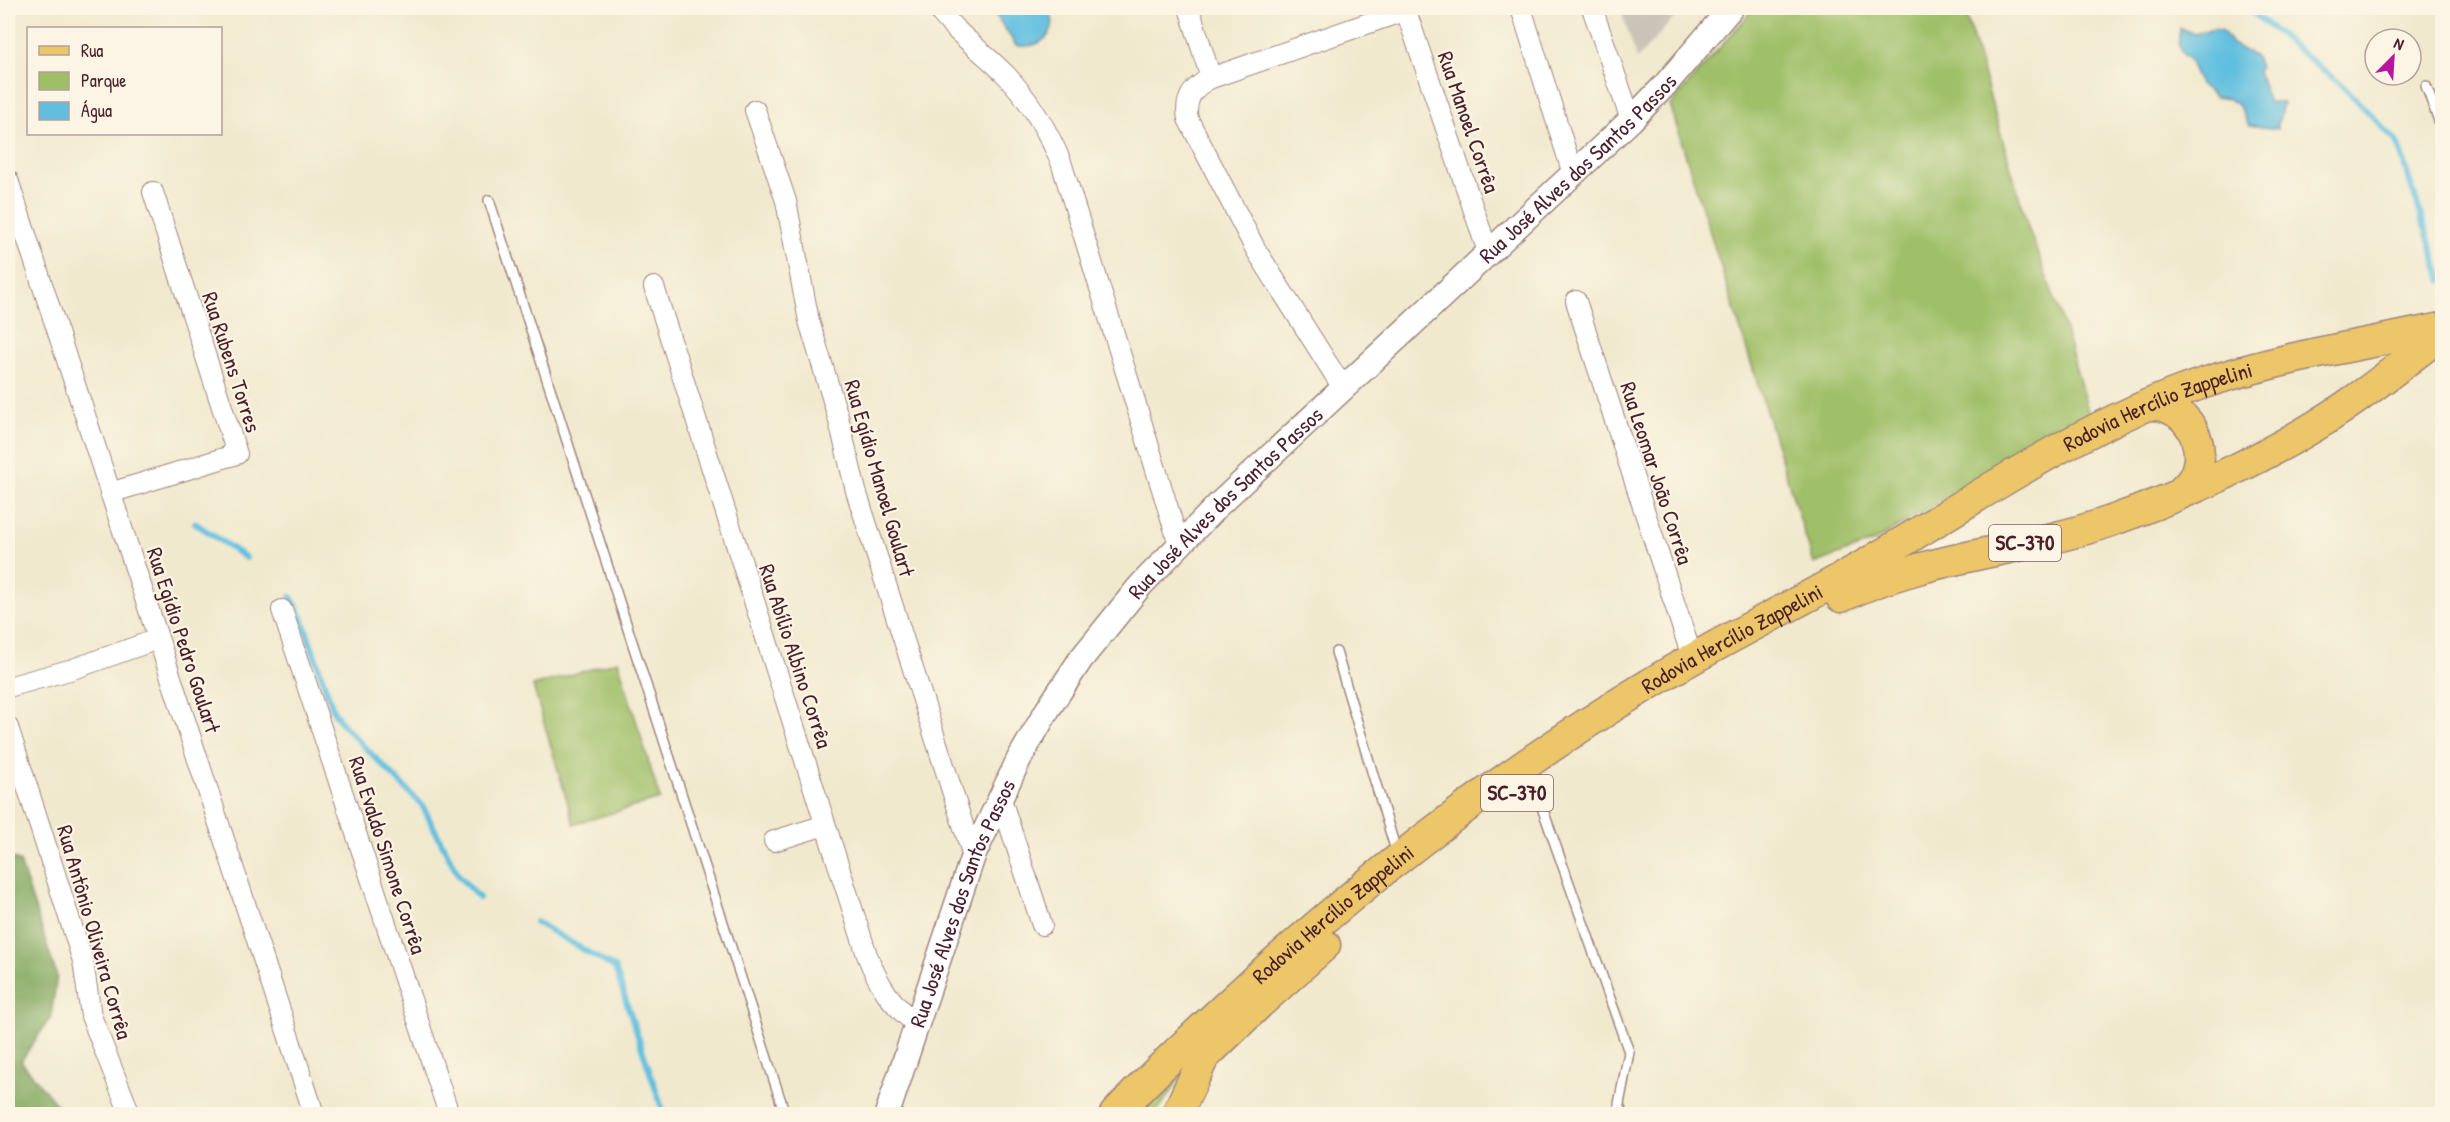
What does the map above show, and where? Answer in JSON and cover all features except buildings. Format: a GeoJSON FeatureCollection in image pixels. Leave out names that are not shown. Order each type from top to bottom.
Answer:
{"type":"FeatureCollection","features":[{"type":"Feature","properties":{"kind":"main road","name":"Rodovia Hercílio Zappelini"},"geometry":{"type":"LineString","coordinates":[[1178,1114],[1190,1055],[1269,966],[1452,817],[1514,772],[1650,683],[1864,565],[2034,461],[2147,405],[2197,385],[2254,368],[2442,328]]}},
{"type":"Feature","properties":{"kind":"main road","name":"Rodovia Hercílio Zappelini"},"geometry":{"type":"LineString","coordinates":[[1115,1114],[1259,1004],[1350,923],[1425,862],[1595,738],[1707,670],[1826,604],[1869,584],[1930,565],[2041,540],[2110,521],[2230,472],[2307,431],[2442,334]]}},
{"type":"Feature","properties":{"kind":"main road"},"geometry":{"type":"LineString","coordinates":[[2147,405],[2165,407],[2181,416],[2193,429],[2199,447],[2198,465],[2191,481],[2178,494]]}},
{"type":"Feature","properties":{"kind":"main road","name":"SC-370"},"geometry":{"type":"LineString","coordinates":[[1138,1114],[1190,1055]]}},
{"type":"Feature","properties":{"kind":"main road","name":"SC-370"},"geometry":{"type":"LineString","coordinates":[[1162,1114],[1190,1055]]}},
{"type":"Feature","properties":{"kind":"street"},"geometry":{"type":"LineString","coordinates":[[937,8],[946,21],[1006,75],[1030,103],[1048,131],[1061,162],[1179,544]]}},
{"type":"Feature","properties":{"kind":"street"},"geometry":{"type":"LineString","coordinates":[[1189,8],[1211,78]]}},
{"type":"Feature","properties":{"kind":"street"},"geometry":{"type":"LineString","coordinates":[[1521,8],[1573,174]]}},
{"type":"Feature","properties":{"kind":"street"},"geometry":{"type":"LineString","coordinates":[[1592,8],[1631,120]]}},
{"type":"Feature","properties":{"kind":"street","name":"Rua José Alves dos Santos Passos"},"geometry":{"type":"LineString","coordinates":[[886,1114],[918,1026],[973,856],[1000,796],[1048,709],[1082,659],[1140,586],[1179,544],[1631,120],[1665,85],[1731,8]]}},
{"type":"Feature","properties":{"kind":"street"},"geometry":{"type":"LineString","coordinates":[[1343,388],[1257,250],[1188,119],[1187,101],[1192,91],[1211,78],[1405,9]]}},
{"type":"Feature","properties":{"kind":"street","name":"Rua Manoel Corrêa"},"geometry":{"type":"LineString","coordinates":[[1405,9],[1488,252]]}},
{"type":"Feature","properties":{"kind":"street","name":"Rua Egídio Manoel Goulart"},"geometry":{"type":"LineString","coordinates":[[755,110],[786,201],[809,321],[838,417],[856,491],[973,856]]}},
{"type":"Feature","properties":{"kind":"street","name":"Rua Egídio Pedro Goulart"},"geometry":{"type":"LineString","coordinates":[[8,180],[314,1114]]}},
{"type":"Feature","properties":{"kind":"street","name":"Rua Rubens Torres"},"geometry":{"type":"LineString","coordinates":[[110,493],[237,454],[153,192]]}},
{"type":"Feature","properties":{"kind":"street","name":"Rua Abílio Albino Corrêa"},"geometry":{"type":"LineString","coordinates":[[654,286],[875,976],[895,1006],[918,1026]]}},
{"type":"Feature","properties":{"kind":"street","name":"Rua Leomar João Corrêa"},"geometry":{"type":"LineString","coordinates":[[1576,301],[1693,660]]}},
{"type":"Feature","properties":{"kind":"street","name":"Rua Evaldo Simone Corrêa"},"geometry":{"type":"LineString","coordinates":[[282,610],[449,1114]]}},
{"type":"Feature","properties":{"kind":"street"},"geometry":{"type":"LineString","coordinates":[[8,687],[73,669],[158,639]]}},
{"type":"Feature","properties":{"kind":"street","name":"Rua Antônio Oliveira Corrêa"},"geometry":{"type":"LineString","coordinates":[[8,727],[80,952],[91,1016],[130,1114]]}},
{"type":"Feature","properties":{"kind":"street"},"geometry":{"type":"LineString","coordinates":[[1000,796],[1042,925]]}},
{"type":"Feature","properties":{"kind":"street"},"geometry":{"type":"LineString","coordinates":[[774,841],[825,825]]}},
{"type":"Feature","properties":{"kind":"lane"},"geometry":{"type":"LineString","coordinates":[[2426,86],[2442,129]]}},
{"type":"Feature","properties":{"kind":"lane"},"geometry":{"type":"LineString","coordinates":[[489,200],[785,1114]]}},
{"type":"Feature","properties":{"kind":"lane"},"geometry":{"type":"LineString","coordinates":[[1336,652],[1399,859]]}},
{"type":"Feature","properties":{"kind":"lane"},"geometry":{"type":"LineString","coordinates":[[1533,782],[1629,1052],[1619,1104],[1622,1114]]}},
{"type":"Feature","properties":{"kind":"shaded area"},"geometry":{"type":"Polygon","coordinates":[[[1620,8],[1683,8],[1637,59],[1620,8]]]}},
{"type":"Feature","properties":{"kind":"green space"},"geometry":{"type":"Polygon","coordinates":[[[1754,8],[1964,8],[2028,227],[2060,313],[2090,418],[2067,425],[1875,541],[1814,564],[1670,105],[1754,8]]]}},
{"type":"Feature","properties":{"kind":"green space"},"geometry":{"type":"Polygon","coordinates":[[[618,661],[660,799],[574,824],[533,686],[618,661]]]}},
{"type":"Feature","properties":{"kind":"green space"},"geometry":{"type":"Polygon","coordinates":[[[8,856],[20,862],[57,976],[51,1017],[21,1061],[64,1114],[8,1114],[8,856]]]}},
{"type":"Feature","properties":{"kind":"green space"},"geometry":{"type":"Polygon","coordinates":[[[1218,1026],[1155,1114],[1143,1114],[1162,1082],[1218,1026]]]}},
{"type":"Feature","properties":{"kind":"water"},"geometry":{"type":"Polygon","coordinates":[[[991,8],[1050,8],[1053,20],[1050,33],[1037,44],[1016,45],[991,8]]]}},
{"type":"Feature","properties":{"kind":"water"},"geometry":{"type":"Polygon","coordinates":[[[2180,28],[2194,34],[2214,29],[2223,31],[2232,44],[2256,57],[2260,67],[2258,72],[2269,103],[2283,103],[2277,129],[2249,125],[2239,106],[2229,99],[2215,97],[2200,84],[2188,58],[2181,52],[2178,41],[2180,28]]]}},
{"type":"Feature","properties":{"kind":"waterway"},"geometry":{"type":"LineString","coordinates":[[2247,8],[2343,86],[2397,142],[2442,280]]}},
{"type":"Feature","properties":{"kind":"waterway"},"geometry":{"type":"LineString","coordinates":[[195,523],[246,558]]}},
{"type":"Feature","properties":{"kind":"waterway"},"geometry":{"type":"LineString","coordinates":[[291,597],[301,615],[334,712],[342,724],[422,805],[459,876],[479,898]]}},
{"type":"Feature","properties":{"kind":"waterway"},"geometry":{"type":"LineString","coordinates":[[536,922],[615,968],[664,1114]]}}]}
